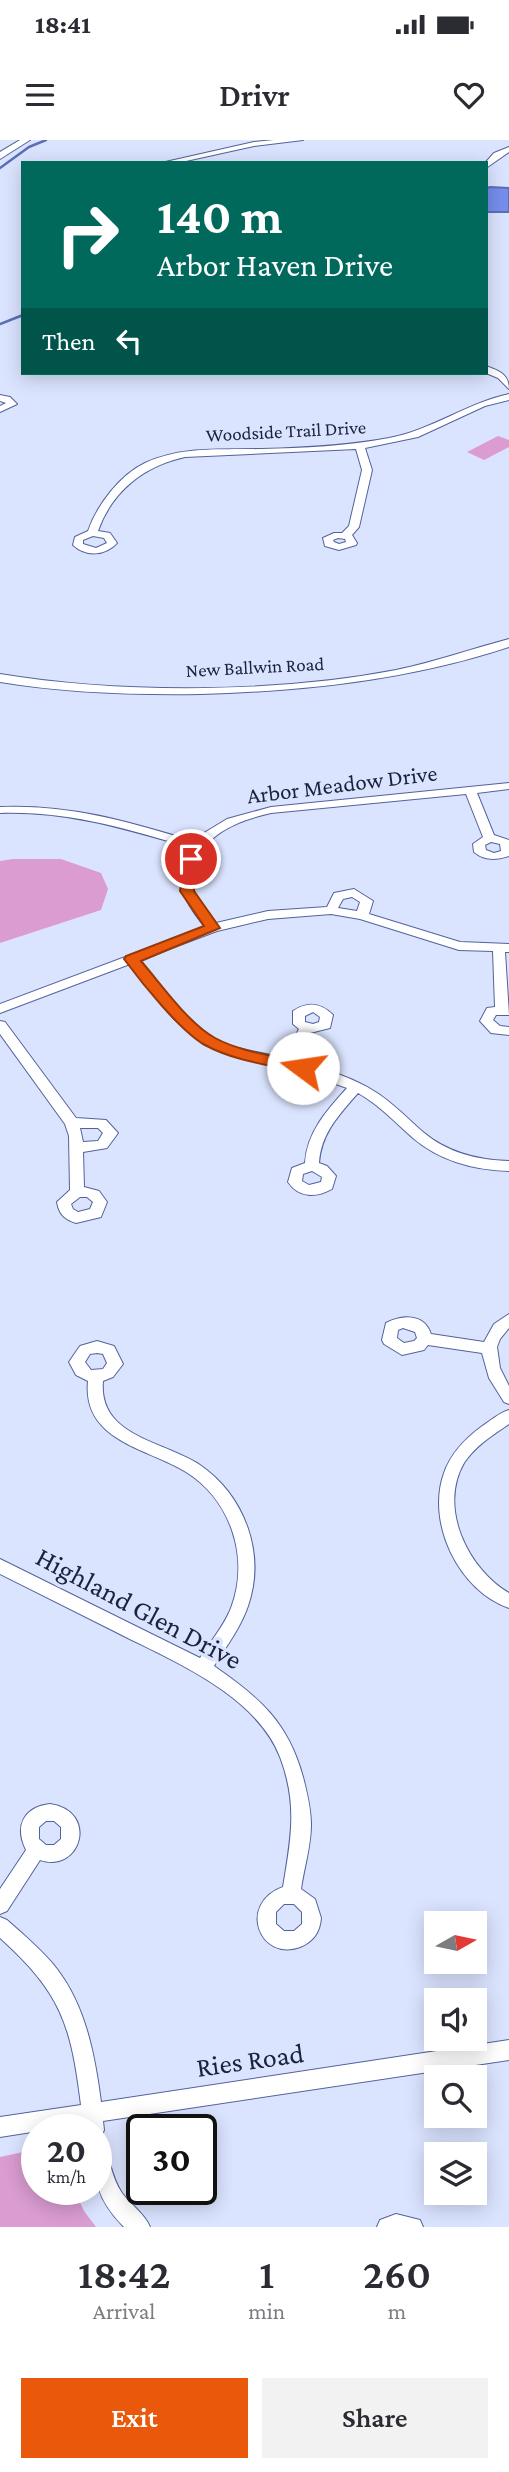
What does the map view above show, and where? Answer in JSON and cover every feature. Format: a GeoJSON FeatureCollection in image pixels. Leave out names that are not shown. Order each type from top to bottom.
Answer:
{"type":"FeatureCollection","features":[{"type":"Feature","properties":{"kind":"street"},"geometry":{"type":"LineString","coordinates":[[0,156],[26,140]]}},
{"type":"Feature","properties":{"kind":"street"},"geometry":{"type":"LineString","coordinates":[[173,161],[246,145],[299,140]]}},
{"type":"Feature","properties":{"kind":"street"},"geometry":{"type":"LineString","coordinates":[[488,164],[509,149]]}},
{"type":"Feature","properties":{"kind":"street"},"geometry":{"type":"LineString","coordinates":[[488,370],[501,376],[509,386]]}},
{"type":"Feature","properties":{"kind":"street","name":"Woodside Trail Drive"},"geometry":{"type":"LineString","coordinates":[[92,533],[94,523],[128,477],[157,461],[185,454],[360,446],[419,434],[442,426],[486,403],[509,397]]}},
{"type":"Feature","properties":{"kind":"street"},"geometry":{"type":"LineString","coordinates":[[0,398],[8,399],[12,404],[0,409]]}},
{"type":"Feature","properties":{"kind":"street"},"geometry":{"type":"LineString","coordinates":[[345,536],[354,527],[367,470],[360,446]]}},
{"type":"Feature","properties":{"kind":"street","name":"New Ballwin Road"},"geometry":{"type":"LineString","coordinates":[[0,678],[135,690],[277,689],[383,676],[426,667],[509,643]]}},
{"type":"Feature","properties":{"kind":"street","name":"Arbor Meadow Drive"},"geometry":{"type":"LineString","coordinates":[[197,846],[221,827],[253,814],[509,786]]}},
{"type":"Feature","properties":{"kind":"street"},"geometry":{"type":"LineString","coordinates":[[470,789],[489,838]]}},
{"type":"Feature","properties":{"kind":"street"},"geometry":{"type":"LineString","coordinates":[[0,810],[45,808],[81,813],[197,846],[191,859],[187,891],[213,928]]}},
{"type":"Feature","properties":{"kind":"street"},"geometry":{"type":"LineString","coordinates":[[331,911],[338,896],[354,893],[367,901],[362,916]]}},
{"type":"Feature","properties":{"kind":"street"},"geometry":{"type":"LineString","coordinates":[[0,1009],[213,928],[268,915],[331,911],[362,916],[459,946],[504,948],[505,1010],[492,1011],[486,1021],[496,1030],[509,1031]]}},
{"type":"Feature","properties":{"kind":"street"},"geometry":{"type":"LineString","coordinates":[[131,959],[194,1031],[208,1041],[228,1050],[288,1064],[356,1087],[389,1106],[421,1138],[438,1148],[475,1162],[509,1166]]}},
{"type":"Feature","properties":{"kind":"street"},"geometry":{"type":"LineString","coordinates":[[0,1025],[72,1123],[77,1148],[77,1192]]}},
{"type":"Feature","properties":{"kind":"street"},"geometry":{"type":"LineString","coordinates":[[288,1064],[306,1028]]}},
{"type":"Feature","properties":{"kind":"street"},"geometry":{"type":"LineString","coordinates":[[312,1166],[311,1151],[320,1128],[356,1087]]}},
{"type":"Feature","properties":{"kind":"street"},"geometry":{"type":"LineString","coordinates":[[72,1123],[102,1123],[111,1133],[102,1145],[77,1148]]}},
{"type":"Feature","properties":{"kind":"street"},"geometry":{"type":"LineString","coordinates":[[509,1320],[495,1334],[489,1348],[492,1373],[509,1398]]}},
{"type":"Feature","properties":{"kind":"street"},"geometry":{"type":"LineString","coordinates":[[425,1339],[489,1348]]}},
{"type":"Feature","properties":{"kind":"street"},"geometry":{"type":"LineString","coordinates":[[96,1377],[95,1398],[105,1417],[118,1431],[134,1442],[194,1469],[223,1496],[242,1532],[246,1566],[239,1608],[203,1668]]}},
{"type":"Feature","properties":{"kind":"street"},"geometry":{"type":"LineString","coordinates":[[509,1416],[476,1439],[459,1458],[451,1478],[447,1500],[450,1524],[458,1549],[474,1575],[489,1590],[509,1601]]}},
{"type":"Feature","properties":{"kind":"street","name":"Highland Glen Drive"},"geometry":{"type":"LineString","coordinates":[[3,1573],[203,1668],[257,1708],[269,1721],[288,1754],[299,1792],[302,1827],[291,1895]]}},
{"type":"Feature","properties":{"kind":"street"},"geometry":{"type":"LineString","coordinates":[[0,1905],[36,1850]]}},
{"type":"Feature","properties":{"kind":"street"},"geometry":{"type":"LineString","coordinates":[[0,1926],[52,1977],[71,2012],[89,2086],[92,2114]]}},
{"type":"Feature","properties":{"kind":"street","name":"Ries Road"},"geometry":{"type":"LineString","coordinates":[[112,2118],[509,2050]]}},
{"type":"Feature","properties":{"kind":"street","name":"Ries Road"},"geometry":{"type":"LineString","coordinates":[[0,2127],[21,2126]]}},
{"type":"Feature","properties":{"kind":"street"},"geometry":{"type":"LineString","coordinates":[[112,2198],[128,2218],[140,2227]]}},
{"type":"Feature","properties":{"kind":"street"},"geometry":{"type":"LineString","coordinates":[[387,2227],[396,2224],[413,2227]]}},
{"type":"Feature","properties":{"kind":"shaded area"},"geometry":{"type":"Polygon","coordinates":[[[498,436],[509,440],[509,447],[484,460],[467,452],[498,436]]]}},
{"type":"Feature","properties":{"kind":"shaded area"},"geometry":{"type":"Polygon","coordinates":[[[61,859],[101,873],[108,889],[101,910],[0,943],[0,861],[61,859]]]}},
{"type":"Feature","properties":{"kind":"shaded area"},"geometry":{"type":"Polygon","coordinates":[[[21,2152],[21,2205],[81,2205],[96,2227],[0,2227],[0,2157],[21,2152]]]}},
{"type":"Feature","properties":{"kind":"water"},"geometry":{"type":"Polygon","coordinates":[[[488,188],[509,188],[509,212],[488,212],[488,188]]]}},
{"type":"Feature","properties":{"kind":"waterway"},"geometry":{"type":"LineString","coordinates":[[0,168],[29,147],[46,140]]}},
{"type":"Feature","properties":{"kind":"waterway"},"geometry":{"type":"LineString","coordinates":[[0,324],[21,316]]}},
{"type":"Feature","properties":{"kind":"route"},"geometry":{"type":"LineString","coordinates":[[191,859],[187,891],[213,928],[131,959],[194,1031],[208,1041],[228,1050],[303,1068]]}}]}
